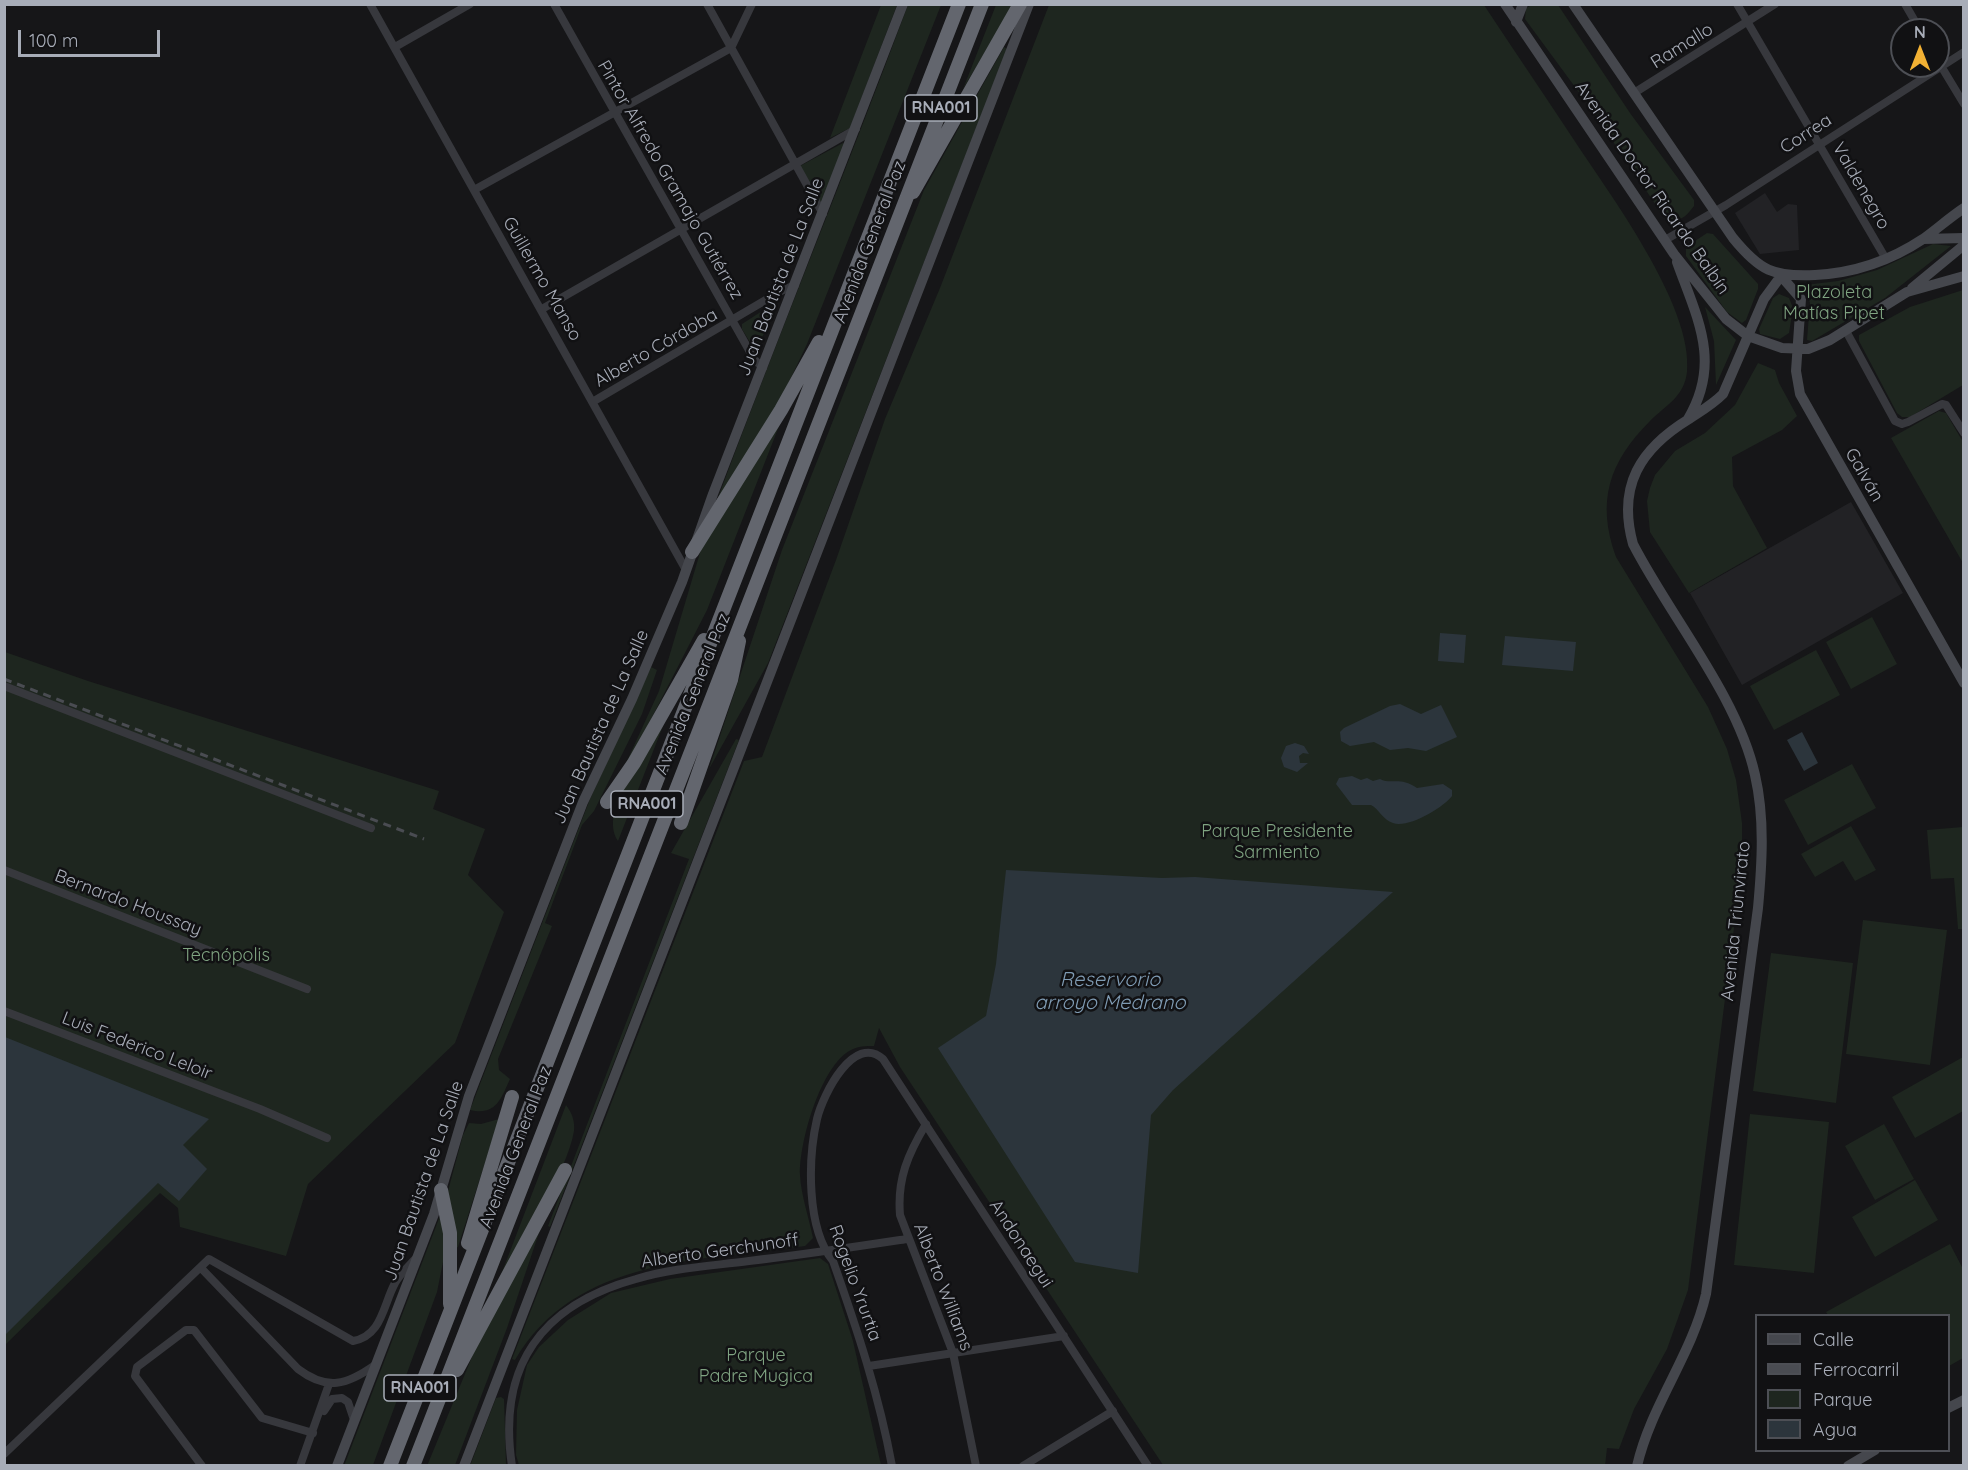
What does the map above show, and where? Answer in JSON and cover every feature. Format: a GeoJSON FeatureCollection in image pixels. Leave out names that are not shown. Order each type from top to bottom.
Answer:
{"type":"FeatureCollection","features":[{"type":"Feature","properties":{"kind":"highway","name":"Avenida General Paz"},"geometry":{"type":"LineString","coordinates":[[413,1466],[982,4]]}},
{"type":"Feature","properties":{"kind":"highway"},"geometry":{"type":"LineString","coordinates":[[900,211],[927,173],[1020,4]]}},
{"type":"Feature","properties":{"kind":"highway","name":"Avenida General Paz"},"geometry":{"type":"LineString","coordinates":[[390,1466],[957,9]]}},
{"type":"Feature","properties":{"kind":"highway"},"geometry":{"type":"LineString","coordinates":[[692,552],[781,410],[845,296]]}},
{"type":"Feature","properties":{"kind":"highway"},"geometry":{"type":"LineString","coordinates":[[607,802],[634,763],[723,610]]}},
{"type":"Feature","properties":{"kind":"highway"},"geometry":{"type":"LineString","coordinates":[[681,823],[732,680],[746,610]]}},
{"type":"Feature","properties":{"kind":"highway"},"geometry":{"type":"LineString","coordinates":[[450,1312],[480,1198],[512,1097]]}},
{"type":"Feature","properties":{"kind":"highway"},"geometry":{"type":"LineString","coordinates":[[434,1411],[565,1170]]}},
{"type":"Feature","properties":{"kind":"highway"},"geometry":{"type":"LineString","coordinates":[[441,1190],[450,1233],[450,1312]]}},
{"type":"Feature","properties":{"kind":"street","name":"Guillermo Manso"},"geometry":{"type":"LineString","coordinates":[[370,4],[594,401],[686,570]]}},
{"type":"Feature","properties":{"kind":"street"},"geometry":{"type":"LineString","coordinates":[[395,47],[470,4]]}},
{"type":"Feature","properties":{"kind":"street","name":"Pintor Alfredo Gramajo Gutiérrez"},"geometry":{"type":"LineString","coordinates":[[554,4],[754,359],[763,368]]}},
{"type":"Feature","properties":{"kind":"street"},"geometry":{"type":"LineString","coordinates":[[707,4],[823,214]]}},
{"type":"Feature","properties":{"kind":"street"},"geometry":{"type":"LineString","coordinates":[[474,190],[732,48],[752,4]]}},
{"type":"Feature","properties":{"kind":"street","name":"Juan Bautista de La Salle"},"geometry":{"type":"LineString","coordinates":[[337,1466],[441,1190],[469,1096],[572,831],[632,699],[686,570],[903,4]]}},
{"type":"Feature","properties":{"kind":"street"},"geometry":{"type":"LineString","coordinates":[[464,1466],[1029,4]]}},
{"type":"Feature","properties":{"kind":"street","name":"Avenida Doctor Ricardo Balbín"},"geometry":{"type":"LineString","coordinates":[[1505,4],[1674,254],[1726,319],[1748,336],[1767,345],[1797,350],[1818,346],[1907,292],[1964,276]]}},
{"type":"Feature","properties":{"kind":"street"},"geometry":{"type":"LineString","coordinates":[[1516,22],[1523,4]]}},
{"type":"Feature","properties":{"kind":"street","name":"Avenida Doctor Ricardo Balbín"},"geometry":{"type":"LineString","coordinates":[[1573,4],[1715,212],[1753,261],[1767,271],[1781,276]]}},
{"type":"Feature","properties":{"kind":"street","name":"Valdenegro"},"geometry":{"type":"LineString","coordinates":[[1737,4],[1886,259]]}},
{"type":"Feature","properties":{"kind":"street","name":"Ramallo"},"geometry":{"type":"LineString","coordinates":[[1634,93],[1775,4]]}},
{"type":"Feature","properties":{"kind":"street"},"geometry":{"type":"LineString","coordinates":[[1905,4],[1913,18]]}},
{"type":"Feature","properties":{"kind":"street","name":"Correa"},"geometry":{"type":"LineString","coordinates":[[1950,58],[1964,52]]}},
{"type":"Feature","properties":{"kind":"street","name":"Correa"},"geometry":{"type":"LineString","coordinates":[[1665,240],[1715,212],[1917,78]]}},
{"type":"Feature","properties":{"kind":"street"},"geometry":{"type":"LineString","coordinates":[[1948,78],[1964,104]]}},
{"type":"Feature","properties":{"kind":"street"},"geometry":{"type":"LineString","coordinates":[[542,309],[857,129]]}},
{"type":"Feature","properties":{"kind":"street"},"geometry":{"type":"LineString","coordinates":[[1781,276],[1853,271],[1886,259],[1923,239],[1964,208]]}},
{"type":"Feature","properties":{"kind":"street"},"geometry":{"type":"LineString","coordinates":[[1923,239],[1964,238]]}},
{"type":"Feature","properties":{"kind":"street"},"geometry":{"type":"LineString","coordinates":[[1907,292],[1964,245]]}},
{"type":"Feature","properties":{"kind":"street","name":"Avenida Triunvirato"},"geometry":{"type":"LineString","coordinates":[[1674,254],[1703,337],[1706,355],[1704,382],[1688,419]]}},
{"type":"Feature","properties":{"kind":"street","name":"Avenida Triunvirato"},"geometry":{"type":"LineString","coordinates":[[1637,1466],[1644,1438],[1694,1336],[1707,1294],[1761,876],[1762,845],[1758,795],[1747,747],[1731,711],[1641,560],[1628,526],[1629,490],[1634,472],[1646,454],[1688,419],[1712,405],[1723,394],[1764,299],[1781,276]]}},
{"type":"Feature","properties":{"kind":"street","name":"Galván"},"geometry":{"type":"LineString","coordinates":[[1781,276],[1801,299],[1796,372],[1800,394],[1964,683]]}},
{"type":"Feature","properties":{"kind":"street","name":"Alberto Córdoba"},"geometry":{"type":"LineString","coordinates":[[594,401],[795,285]]}},
{"type":"Feature","properties":{"kind":"street"},"geometry":{"type":"LineString","coordinates":[[1846,331],[1894,421],[1902,424],[1908,422],[1942,404],[1946,405],[1964,433]]}},
{"type":"Feature","properties":{"kind":"street"},"geometry":{"type":"LineString","coordinates":[[4,686],[371,828]]}},
{"type":"Feature","properties":{"kind":"street","name":"Bernardo Houssay"},"geometry":{"type":"LineString","coordinates":[[4,870],[307,989]]}},
{"type":"Feature","properties":{"kind":"street","name":"Luis Federico Leloir"},"geometry":{"type":"LineString","coordinates":[[4,1011],[260,1109],[327,1138]]}},
{"type":"Feature","properties":{"kind":"street","name":"Andonaegui"},"geometry":{"type":"LineString","coordinates":[[862,1052],[875,1052],[883,1059],[1148,1466]]}},
{"type":"Feature","properties":{"kind":"street","name":"Rogelio Yrurtia"},"geometry":{"type":"LineString","coordinates":[[862,1052],[847,1063],[818,1116],[810,1178],[815,1213],[825,1251],[833,1261],[869,1366],[882,1411],[892,1466]]}},
{"type":"Feature","properties":{"kind":"street","name":"Alberto Williams"},"geometry":{"type":"LineString","coordinates":[[926,1124],[908,1155],[898,1194],[900,1215],[907,1239],[953,1353],[976,1466]]}},
{"type":"Feature","properties":{"kind":"street","name":"Alberto Gerchunoff"},"geometry":{"type":"LineString","coordinates":[[513,1466],[510,1448],[513,1386],[524,1357],[550,1324],[575,1304],[603,1290],[636,1278],[907,1239]]}},
{"type":"Feature","properties":{"kind":"street"},"geometry":{"type":"LineString","coordinates":[[4,1454],[209,1259],[353,1341],[366,1338],[377,1325],[396,1281],[418,1254]]}},
{"type":"Feature","properties":{"kind":"street"},"geometry":{"type":"LineString","coordinates":[[201,1268],[298,1369],[319,1382],[329,1384],[357,1377],[375,1365]]}},
{"type":"Feature","properties":{"kind":"street"},"geometry":{"type":"LineString","coordinates":[[202,1466],[135,1376],[137,1367],[186,1330],[194,1330],[262,1418],[313,1433]]}},
{"type":"Feature","properties":{"kind":"street"},"geometry":{"type":"LineString","coordinates":[[869,1366],[1064,1336]]}},
{"type":"Feature","properties":{"kind":"street"},"geometry":{"type":"LineString","coordinates":[[498,1380],[513,1386]]}},
{"type":"Feature","properties":{"kind":"street"},"geometry":{"type":"LineString","coordinates":[[300,1466],[329,1384]]}},
{"type":"Feature","properties":{"kind":"street"},"geometry":{"type":"LineString","coordinates":[[318,1420],[336,1397],[348,1402],[354,1420]]}},
{"type":"Feature","properties":{"kind":"street"},"geometry":{"type":"LineString","coordinates":[[1950,1407],[1964,1400]]}},
{"type":"Feature","properties":{"kind":"street"},"geometry":{"type":"LineString","coordinates":[[1023,1466],[1113,1411]]}},
{"type":"Feature","properties":{"kind":"street"},"geometry":{"type":"LineString","coordinates":[[1848,1466],[1872,1452]]}},
{"type":"Feature","properties":{"kind":"shaded area"},"geometry":{"type":"Polygon","coordinates":[[[1765,193],[1777,212],[1788,204],[1797,205],[1799,250],[1760,254],[1735,213],[1765,193]]]}},
{"type":"Feature","properties":{"kind":"shaded area"},"geometry":{"type":"Polygon","coordinates":[[[1851,502],[1903,593],[1742,685],[1690,593],[1851,502]]]}},
{"type":"Feature","properties":{"kind":"green space"},"geometry":{"type":"Polygon","coordinates":[[[881,5],[897,5],[850,128],[830,138],[881,5]]]}},
{"type":"Feature","properties":{"kind":"green space"},"geometry":{"type":"Polygon","coordinates":[[[908,5],[941,5],[807,344],[779,403],[716,503],[861,130],[908,5]]]}},
{"type":"Feature","properties":{"kind":"green space"},"geometry":{"type":"Polygon","coordinates":[[[996,5],[1013,5],[963,89],[996,5]]]}},
{"type":"Feature","properties":{"kind":"green space","name":"Parque Presidente Sarmiento"},"geometry":{"type":"Polygon","coordinates":[[[1049,5],[1484,5],[1646,250],[1677,315],[1686,345],[1685,381],[1678,394],[1636,436],[1616,467],[1607,500],[1607,518],[1616,557],[1708,707],[1727,749],[1736,780],[1742,823],[1742,865],[1688,1290],[1667,1349],[1634,1409],[1619,1449],[1607,1448],[1605,1466],[1163,1465],[900,1067],[879,1028],[874,1046],[862,1046],[840,1058],[821,1087],[814,1106],[803,1144],[800,1175],[813,1238],[805,1246],[683,1262],[644,1270],[606,1283],[571,1301],[540,1326],[515,1360],[512,1359],[744,761],[762,757],[836,560],[885,419],[940,288],[1049,5]]]}},
{"type":"Feature","properties":{"kind":"green space"},"geometry":{"type":"Polygon","coordinates":[[[1532,5],[1558,5],[1630,113],[1694,200],[1694,206],[1684,217],[1673,220],[1664,217],[1589,106],[1525,19],[1526,8],[1532,5]]]}},
{"type":"Feature","properties":{"kind":"green space"},"geometry":{"type":"Polygon","coordinates":[[[1004,47],[1007,49],[768,663],[709,769],[782,550],[924,190],[1004,47]]]}},
{"type":"Feature","properties":{"kind":"green space"},"geometry":{"type":"Polygon","coordinates":[[[843,143],[846,145],[823,203],[818,202],[800,166],[843,143]]]}},
{"type":"Feature","properties":{"kind":"green space"},"geometry":{"type":"Polygon","coordinates":[[[1707,233],[1713,234],[1758,284],[1746,320],[1742,323],[1727,312],[1686,256],[1686,247],[1707,233]]]}},
{"type":"Feature","properties":{"kind":"green space","name":"Plazoleta Matías Pipet"},"geometry":{"type":"Polygon","coordinates":[[[1933,244],[1951,246],[1885,298],[1812,341],[1807,340],[1810,303],[1807,293],[1797,286],[1838,281],[1877,270],[1933,244]]]}},
{"type":"Feature","properties":{"kind":"green space"},"geometry":{"type":"Polygon","coordinates":[[[1963,290],[1963,385],[1910,417],[1902,417],[1897,413],[1859,341],[1859,335],[1910,307],[1963,290]]]}},
{"type":"Feature","properties":{"kind":"green space"},"geometry":{"type":"Polygon","coordinates":[[[1779,294],[1789,298],[1793,308],[1789,333],[1780,339],[1760,334],[1759,329],[1773,298],[1779,294]]]}},
{"type":"Feature","properties":{"kind":"green space"},"geometry":{"type":"Polygon","coordinates":[[[773,304],[776,305],[756,352],[742,329],[742,324],[773,304]]]}},
{"type":"Feature","properties":{"kind":"green space"},"geometry":{"type":"Polygon","coordinates":[[[1705,307],[1736,340],[1716,385],[1714,341],[1705,307]]]}},
{"type":"Feature","properties":{"kind":"green space"},"geometry":{"type":"Polygon","coordinates":[[[1758,363],[1775,370],[1779,383],[1797,416],[1782,430],[1732,457],[1733,486],[1767,548],[1689,593],[1650,532],[1647,501],[1650,488],[1655,475],[1675,451],[1705,433],[1735,405],[1758,363]]]}},
{"type":"Feature","properties":{"kind":"green space"},"geometry":{"type":"Polygon","coordinates":[[[1939,411],[1946,413],[1963,442],[1963,563],[1891,438],[1939,411]]]}},
{"type":"Feature","properties":{"kind":"green space"},"geometry":{"type":"Polygon","coordinates":[[[781,421],[707,610],[629,762],[627,761],[659,691],[702,546],[781,421]]]}},
{"type":"Feature","properties":{"kind":"green space"},"geometry":{"type":"Polygon","coordinates":[[[1872,617],[1897,664],[1851,689],[1826,642],[1872,617]]]}},
{"type":"Feature","properties":{"kind":"green space"},"geometry":{"type":"Polygon","coordinates":[[[1816,650],[1840,695],[1774,730],[1750,686],[1816,650]]]}},
{"type":"Feature","properties":{"kind":"green space","name":"Tecnópolis"},"geometry":{"type":"Polygon","coordinates":[[[5,652],[88,681],[439,791],[433,809],[485,829],[468,875],[504,912],[455,1043],[308,1184],[286,1256],[180,1227],[178,1208],[160,1193],[5,1345],[5,652]]]}},
{"type":"Feature","properties":{"kind":"green space"},"geometry":{"type":"Polygon","coordinates":[[[651,667],[657,670],[642,714],[594,811],[582,825],[545,923],[552,926],[498,1059],[499,1070],[510,1079],[500,1099],[492,1108],[479,1111],[470,1110],[590,799],[651,667]]]}},
{"type":"Feature","properties":{"kind":"green space"},"geometry":{"type":"Polygon","coordinates":[[[661,724],[663,726],[618,841],[613,829],[614,814],[619,798],[635,765],[661,724]]]}},
{"type":"Feature","properties":{"kind":"green space"},"geometry":{"type":"Polygon","coordinates":[[[736,739],[739,740],[550,1227],[548,1226],[689,859],[671,853],[736,739]]]}},
{"type":"Feature","properties":{"kind":"green space"},"geometry":{"type":"Polygon","coordinates":[[[1852,764],[1876,808],[1808,845],[1784,800],[1852,764]]]}},
{"type":"Feature","properties":{"kind":"green space"},"geometry":{"type":"Polygon","coordinates":[[[1851,826],[1876,870],[1855,881],[1843,861],[1815,877],[1801,854],[1851,826]]]}},
{"type":"Feature","properties":{"kind":"green space"},"geometry":{"type":"Polygon","coordinates":[[[1963,827],[1963,929],[1958,929],[1954,878],[1931,879],[1927,830],[1963,827]]]}},
{"type":"Feature","properties":{"kind":"green space"},"geometry":{"type":"Polygon","coordinates":[[[1863,920],[1947,930],[1930,1065],[1846,1054],[1863,920]]]}},
{"type":"Feature","properties":{"kind":"green space"},"geometry":{"type":"Polygon","coordinates":[[[1771,953],[1853,963],[1836,1103],[1753,1091],[1771,953]]]}},
{"type":"Feature","properties":{"kind":"green space"},"geometry":{"type":"Polygon","coordinates":[[[1963,1057],[1963,1111],[1915,1138],[1892,1097],[1963,1057]]]}},
{"type":"Feature","properties":{"kind":"green space"},"geometry":{"type":"Polygon","coordinates":[[[566,1105],[574,1124],[570,1148],[531,1227],[499,1280],[566,1105]]]}},
{"type":"Feature","properties":{"kind":"green space"},"geometry":{"type":"Polygon","coordinates":[[[1750,1114],[1829,1122],[1814,1273],[1734,1265],[1750,1114]]]}},
{"type":"Feature","properties":{"kind":"green space"},"geometry":{"type":"Polygon","coordinates":[[[499,1119],[456,1248],[448,1191],[463,1135],[469,1123],[481,1124],[499,1119]]]}},
{"type":"Feature","properties":{"kind":"green space"},"geometry":{"type":"Polygon","coordinates":[[[1884,1124],[1914,1179],[1875,1200],[1845,1146],[1884,1124]]]}},
{"type":"Feature","properties":{"kind":"green space"},"geometry":{"type":"Polygon","coordinates":[[[1915,1180],[1938,1220],[1875,1257],[1852,1217],[1915,1180]]]}},
{"type":"Feature","properties":{"kind":"green space"},"geometry":{"type":"Polygon","coordinates":[[[440,1216],[444,1234],[444,1257],[437,1292],[373,1465],[344,1466],[440,1216]]]}},
{"type":"Feature","properties":{"kind":"green space"},"geometry":{"type":"Polygon","coordinates":[[[544,1218],[507,1328],[455,1465],[427,1466],[474,1352],[544,1218]]]}},
{"type":"Feature","properties":{"kind":"green space"},"geometry":{"type":"Polygon","coordinates":[[[1950,1244],[1963,1269],[1963,1358],[1950,1365],[1950,1314],[1827,1314],[1826,1312],[1950,1244]]]}},
{"type":"Feature","properties":{"kind":"green space","name":"Parque Padre Mugica"},"geometry":{"type":"Polygon","coordinates":[[[820,1258],[828,1264],[853,1341],[881,1465],[519,1465],[516,1455],[517,1410],[527,1365],[539,1347],[568,1320],[611,1293],[670,1279],[820,1258]]]}},
{"type":"Feature","properties":{"kind":"green space"},"geometry":{"type":"Polygon","coordinates":[[[496,1398],[504,1399],[506,1465],[470,1466],[496,1398]]]}},
{"type":"Feature","properties":{"kind":"water"},"geometry":{"type":"Polygon","coordinates":[[[1440,633],[1466,635],[1464,663],[1438,661],[1440,633]]]}},
{"type":"Feature","properties":{"kind":"water"},"geometry":{"type":"Polygon","coordinates":[[[1505,636],[1576,642],[1573,671],[1502,665],[1505,636]]]}},
{"type":"Feature","properties":{"kind":"water"},"geometry":{"type":"Polygon","coordinates":[[[1400,704],[1421,714],[1441,705],[1457,737],[1426,751],[1408,748],[1390,750],[1374,742],[1350,746],[1341,741],[1340,732],[1344,728],[1390,706],[1400,704]]]}},
{"type":"Feature","properties":{"kind":"water"},"geometry":{"type":"Polygon","coordinates":[[[1802,732],[1818,763],[1804,771],[1787,740],[1802,732]]]}},
{"type":"Feature","properties":{"kind":"water"},"geometry":{"type":"Polygon","coordinates":[[[1295,743],[1304,746],[1309,754],[1303,753],[1299,756],[1300,763],[1308,763],[1297,772],[1284,767],[1281,758],[1286,746],[1295,743]]]}},
{"type":"Feature","properties":{"kind":"water"},"geometry":{"type":"Polygon","coordinates":[[[1352,776],[1361,780],[1367,778],[1373,781],[1380,779],[1401,781],[1417,788],[1443,784],[1452,790],[1452,796],[1424,816],[1407,823],[1393,823],[1371,805],[1352,805],[1336,784],[1339,778],[1352,776]]]}},
{"type":"Feature","properties":{"kind":"water","name":"Reservorio arroyo Medrano"},"geometry":{"type":"Polygon","coordinates":[[[1006,870],[1162,878],[1195,877],[1393,892],[1173,1090],[1151,1115],[1138,1273],[1075,1262],[938,1048],[986,1016],[996,964],[1006,870]]]}},
{"type":"Feature","properties":{"kind":"water"},"geometry":{"type":"Polygon","coordinates":[[[5,1037],[209,1119],[183,1145],[207,1169],[179,1201],[158,1183],[5,1335],[5,1037]]]}},
{"type":"Feature","properties":{"kind":"railway"},"geometry":{"type":"LineString","coordinates":[[4,679],[424,839]]}}]}
